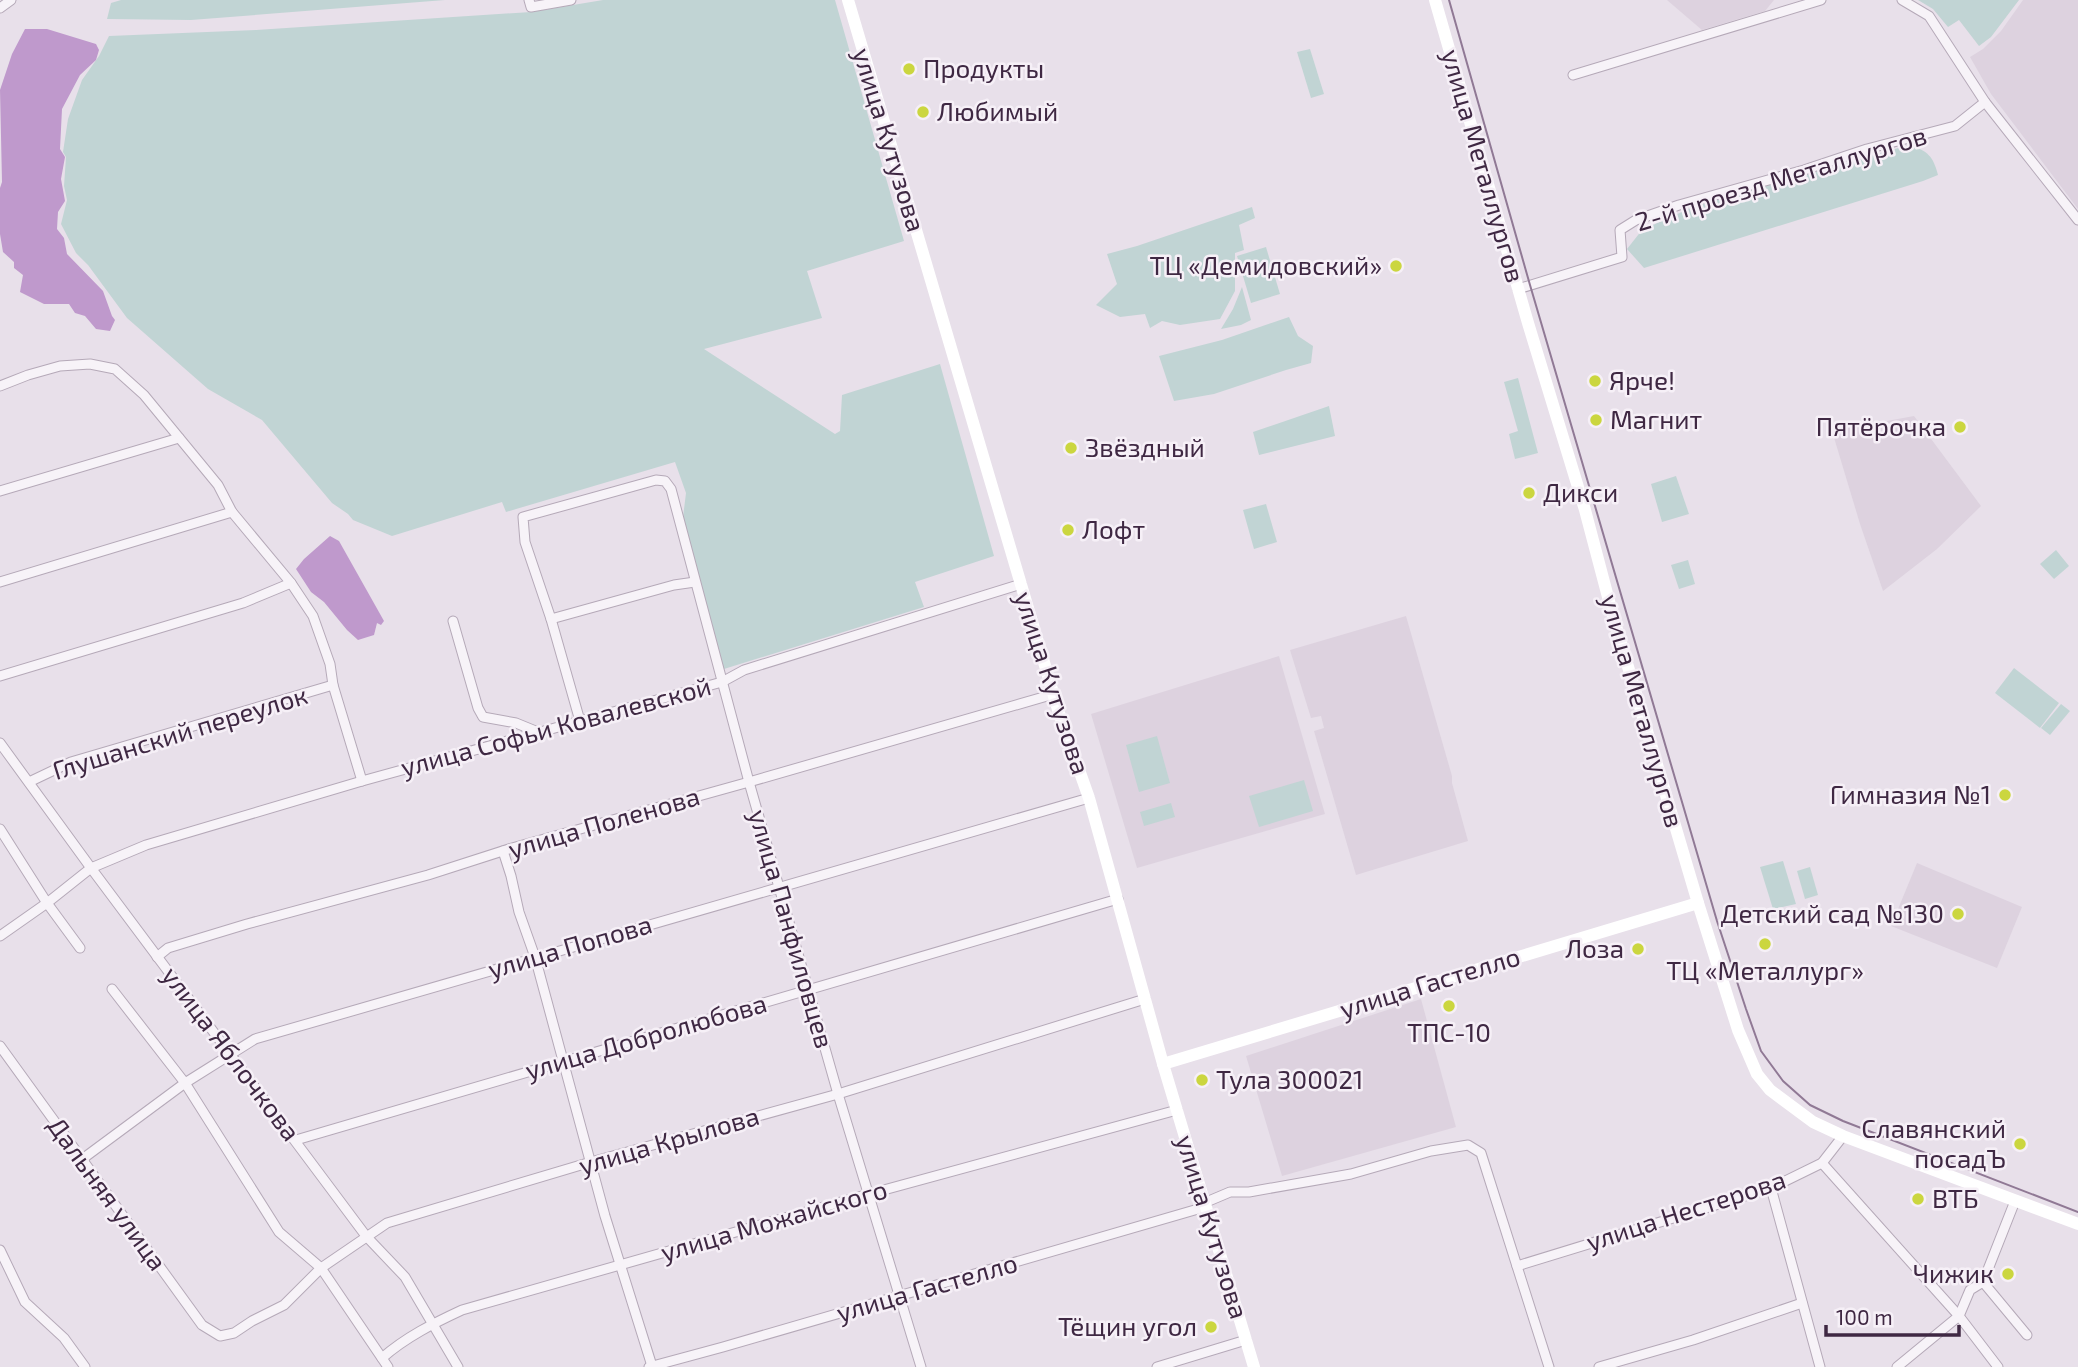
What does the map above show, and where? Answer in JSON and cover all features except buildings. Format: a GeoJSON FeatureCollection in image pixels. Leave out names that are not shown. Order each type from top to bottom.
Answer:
{"type":"FeatureCollection","features":[{"type":"Feature","properties":{"kind":"main road","name":"улица Кутузова"},"geometry":{"type":"LineString","coordinates":[[848,0],[1059,713],[1089,797],[1163,1064],[1254,1367]]}},
{"type":"Feature","properties":{"kind":"main road","name":"улица Металлургов"},"geometry":{"type":"LineString","coordinates":[[1435,0],[1698,903],[1732,1014],[1749,1059],[1770,1090],[1792,1109],[1813,1122],[1843,1136],[2078,1224]]}},
{"type":"Feature","properties":{"kind":"main road","name":"улица Гастелло"},"geometry":{"type":"LineString","coordinates":[[1163,1064],[1698,903]]}},
{"type":"Feature","properties":{"kind":"street"},"geometry":{"type":"LineString","coordinates":[[0,8],[11,0]]}},
{"type":"Feature","properties":{"kind":"street"},"geometry":{"type":"LineString","coordinates":[[530,4],[571,0]]}},
{"type":"Feature","properties":{"kind":"street"},"geometry":{"type":"LineString","coordinates":[[1573,75],[1821,0]]}},
{"type":"Feature","properties":{"kind":"street"},"geometry":{"type":"LineString","coordinates":[[1902,0],[1928,16],[1985,102],[2078,220]]}},
{"type":"Feature","properties":{"kind":"street","name":"2-й проезд Металлургов"},"geometry":{"type":"LineString","coordinates":[[1518,289],[1622,257],[1620,230],[1636,220],[1867,149],[1955,126],[1985,102]]}},
{"type":"Feature","properties":{"kind":"street"},"geometry":{"type":"LineString","coordinates":[[0,386],[60,366],[90,364],[115,369],[144,395],[218,485],[232,512],[291,583],[313,616],[330,664],[333,685],[362,781]]}},
{"type":"Feature","properties":{"kind":"street"},"geometry":{"type":"LineString","coordinates":[[0,491],[179,438]]}},
{"type":"Feature","properties":{"kind":"street","name":"улица Панфиловцев"},"geometry":{"type":"LineString","coordinates":[[551,619],[525,542],[523,517],[656,480],[665,481],[671,489],[749,782],[838,1094],[921,1367]]}},
{"type":"Feature","properties":{"kind":"street"},"geometry":{"type":"LineString","coordinates":[[0,582],[232,512]]}},
{"type":"Feature","properties":{"kind":"street"},"geometry":{"type":"LineString","coordinates":[[580,721],[551,619],[674,585],[695,582]]}},
{"type":"Feature","properties":{"kind":"street"},"geometry":{"type":"LineString","coordinates":[[0,676],[243,603],[291,583]]}},
{"type":"Feature","properties":{"kind":"street","name":"улица Софьи Ковалевской"},"geometry":{"type":"LineString","coordinates":[[0,936],[91,868],[146,845],[362,781],[722,682],[755,666],[1021,584]]}},
{"type":"Feature","properties":{"kind":"street"},"geometry":{"type":"LineString","coordinates":[[453,621],[483,717],[516,723],[538,733]]}},
{"type":"Feature","properties":{"kind":"street","name":"Глушанский переулок"},"geometry":{"type":"LineString","coordinates":[[29,782],[71,762],[333,685]]}},
{"type":"Feature","properties":{"kind":"street","name":"улица Поленова"},"geometry":{"type":"LineString","coordinates":[[157,957],[168,948],[247,924],[428,875],[503,851],[1054,694]]}},
{"type":"Feature","properties":{"kind":"street","name":"улица Яблочкова"},"geometry":{"type":"LineString","coordinates":[[0,743],[366,1236],[405,1277],[458,1367]]}},
{"type":"Feature","properties":{"kind":"street","name":"улица Попова"},"geometry":{"type":"LineString","coordinates":[[81,1160],[185,1083],[255,1039],[1089,797]]}},
{"type":"Feature","properties":{"kind":"street"},"geometry":{"type":"LineString","coordinates":[[0,829],[47,903],[80,948]]}},
{"type":"Feature","properties":{"kind":"street"},"geometry":{"type":"LineString","coordinates":[[503,851],[650,1366]]}},
{"type":"Feature","properties":{"kind":"street","name":"улица Добролюбова"},"geometry":{"type":"LineString","coordinates":[[296,1140],[1118,899]]}},
{"type":"Feature","properties":{"kind":"street","name":"улица Яблочкова"},"geometry":{"type":"LineString","coordinates":[[112,989],[185,1083],[279,1232],[321,1268],[385,1362]]}},
{"type":"Feature","properties":{"kind":"street","name":"улица Крылова"},"geometry":{"type":"LineString","coordinates":[[220,1336],[234,1333],[284,1306],[321,1268],[387,1223],[591,1162],[838,1094],[1145,999]]}},
{"type":"Feature","properties":{"kind":"street","name":"Дальняя улица"},"geometry":{"type":"LineString","coordinates":[[0,1046],[202,1325],[220,1336]]}},
{"type":"Feature","properties":{"kind":"street","name":"улица Можайского"},"geometry":{"type":"LineString","coordinates":[[385,1362],[392,1349],[432,1323],[462,1310],[1177,1110]]}},
{"type":"Feature","properties":{"kind":"street","name":"улица Нестерова"},"geometry":{"type":"LineString","coordinates":[[1517,1266],[1771,1188],[1822,1163],[1843,1136]]}},
{"type":"Feature","properties":{"kind":"street","name":"улица Гастелло"},"geometry":{"type":"LineString","coordinates":[[650,1366],[900,1296],[1204,1205],[1230,1192],[1249,1192],[1351,1174],[1431,1152],[1468,1145],[1481,1153],[1517,1266]]}},
{"type":"Feature","properties":{"kind":"street"},"geometry":{"type":"LineString","coordinates":[[1822,1163],[1959,1317],[1998,1367]]}},
{"type":"Feature","properties":{"kind":"street"},"geometry":{"type":"LineString","coordinates":[[1771,1188],[1820,1367]]}},
{"type":"Feature","properties":{"kind":"street"},"geometry":{"type":"LineString","coordinates":[[1896,1367],[1959,1317],[1970,1290],[1983,1282],[2015,1201]]}},
{"type":"Feature","properties":{"kind":"street"},"geometry":{"type":"LineString","coordinates":[[0,1250],[25,1302],[64,1338],[85,1367]]}},
{"type":"Feature","properties":{"kind":"street"},"geometry":{"type":"LineString","coordinates":[[1517,1266],[1549,1367]]}},
{"type":"Feature","properties":{"kind":"street"},"geometry":{"type":"LineString","coordinates":[[1983,1282],[2027,1335]]}},
{"type":"Feature","properties":{"kind":"street"},"geometry":{"type":"LineString","coordinates":[[1599,1367],[1693,1340],[1802,1303]]}},
{"type":"Feature","properties":{"kind":"street"},"geometry":{"type":"LineString","coordinates":[[1157,1367],[1246,1340]]}},
{"type":"Feature","properties":{"kind":"shaded area"},"geometry":{"type":"Polygon","coordinates":[[[121,0],[445,0],[191,20],[107,19],[111,3],[121,0]]]}},
{"type":"Feature","properties":{"kind":"shaded area"},"geometry":{"type":"Polygon","coordinates":[[[603,0],[835,0],[904,241],[807,271],[822,318],[704,349],[835,434],[840,431],[842,395],[940,364],[994,556],[915,582],[924,607],[724,669],[683,517],[686,493],[675,462],[506,512],[502,502],[392,536],[353,520],[332,503],[262,420],[208,389],[127,318],[76,253],[61,224],[67,200],[64,186],[66,157],[63,152],[68,119],[82,80],[109,36],[256,30],[531,12],[603,0]]]}},
{"type":"Feature","properties":{"kind":"shaded area"},"geometry":{"type":"Polygon","coordinates":[[[1667,0],[1774,0],[1765,11],[1702,30],[1667,0]]]}},
{"type":"Feature","properties":{"kind":"shaded area"},"geometry":{"type":"Polygon","coordinates":[[[1918,0],[2019,0],[1991,37],[1979,46],[1959,20],[1948,27],[1933,9],[1918,0]]]}},
{"type":"Feature","properties":{"kind":"shaded area"},"geometry":{"type":"Polygon","coordinates":[[[2023,0],[2078,0],[2078,209],[1991,94],[1970,57],[1983,49],[2001,31],[2023,0]]]}},
{"type":"Feature","properties":{"kind":"shaded area"},"geometry":{"type":"Polygon","coordinates":[[[25,29],[47,29],[96,44],[99,50],[96,60],[80,75],[62,109],[60,149],[65,157],[61,179],[65,201],[58,212],[57,229],[64,238],[67,254],[103,291],[115,320],[110,331],[96,329],[85,316],[75,313],[69,304],[44,304],[20,292],[23,275],[14,268],[14,262],[3,252],[0,234],[0,90],[12,54],[25,29]]]}},
{"type":"Feature","properties":{"kind":"shaded area"},"geometry":{"type":"Polygon","coordinates":[[[1310,49],[1324,94],[1311,98],[1297,52],[1310,49]]]}},
{"type":"Feature","properties":{"kind":"shaded area"},"geometry":{"type":"Polygon","coordinates":[[[1909,145],[1929,155],[1938,175],[1644,268],[1627,249],[1642,230],[1695,206],[1909,145]]]}},
{"type":"Feature","properties":{"kind":"shaded area"},"geometry":{"type":"Polygon","coordinates":[[[1252,207],[1255,218],[1239,225],[1244,250],[1235,253],[1235,291],[1220,319],[1180,325],[1162,321],[1150,328],[1145,314],[1120,317],[1096,305],[1117,284],[1107,254],[1252,207]]]}},
{"type":"Feature","properties":{"kind":"shaded area"},"geometry":{"type":"Polygon","coordinates":[[[1266,247],[1280,294],[1251,303],[1237,256],[1266,247]]]}},
{"type":"Feature","properties":{"kind":"shaded area"},"geometry":{"type":"Polygon","coordinates":[[[1242,287],[1251,320],[1221,329],[1233,309],[1242,287]]]}},
{"type":"Feature","properties":{"kind":"shaded area"},"geometry":{"type":"Polygon","coordinates":[[[1289,317],[1298,336],[1313,346],[1311,363],[1214,394],[1174,401],[1159,356],[1222,340],[1289,317]]]}},
{"type":"Feature","properties":{"kind":"shaded area"},"geometry":{"type":"Polygon","coordinates":[[[1518,378],[1538,453],[1515,459],[1509,434],[1518,431],[1504,382],[1518,378]]]}},
{"type":"Feature","properties":{"kind":"shaded area"},"geometry":{"type":"Polygon","coordinates":[[[1329,406],[1335,436],[1259,455],[1253,432],[1329,406]]]}},
{"type":"Feature","properties":{"kind":"shaded area"},"geometry":{"type":"Polygon","coordinates":[[[1914,416],[1981,506],[1937,549],[1883,591],[1832,431],[1914,416]]]}},
{"type":"Feature","properties":{"kind":"shaded area"},"geometry":{"type":"Polygon","coordinates":[[[1676,476],[1689,514],[1662,522],[1651,484],[1676,476]]]}},
{"type":"Feature","properties":{"kind":"shaded area"},"geometry":{"type":"Polygon","coordinates":[[[1266,504],[1277,542],[1254,549],[1243,510],[1266,504]]]}},
{"type":"Feature","properties":{"kind":"shaded area"},"geometry":{"type":"Polygon","coordinates":[[[330,536],[339,541],[384,621],[381,625],[377,623],[374,635],[358,640],[324,602],[311,592],[296,569],[330,536]]]}},
{"type":"Feature","properties":{"kind":"shaded area"},"geometry":{"type":"Polygon","coordinates":[[[2056,550],[2069,566],[2054,579],[2040,564],[2056,550]]]}},
{"type":"Feature","properties":{"kind":"shaded area"},"geometry":{"type":"Polygon","coordinates":[[[1688,560],[1695,584],[1679,589],[1671,565],[1688,560]]]}},
{"type":"Feature","properties":{"kind":"shaded area"},"geometry":{"type":"Polygon","coordinates":[[[1406,616],[1468,841],[1356,875],[1314,731],[1324,728],[1321,716],[1311,718],[1290,650],[1406,616]]]}},
{"type":"Feature","properties":{"kind":"shaded area"},"geometry":{"type":"Polygon","coordinates":[[[1279,656],[1325,814],[1137,868],[1091,714],[1279,656]]]}},
{"type":"Feature","properties":{"kind":"shaded area"},"geometry":{"type":"Polygon","coordinates":[[[2014,668],[2059,703],[2040,728],[1995,693],[2014,668]]]}},
{"type":"Feature","properties":{"kind":"shaded area"},"geometry":{"type":"Polygon","coordinates":[[[2061,704],[2070,711],[2050,735],[2041,728],[2061,704]]]}},
{"type":"Feature","properties":{"kind":"shaded area"},"geometry":{"type":"Polygon","coordinates":[[[1157,736],[1170,783],[1139,792],[1126,745],[1157,736]]]}},
{"type":"Feature","properties":{"kind":"shaded area"},"geometry":{"type":"Polygon","coordinates":[[[1304,780],[1313,811],[1259,827],[1249,796],[1304,780]]]}},
{"type":"Feature","properties":{"kind":"shaded area"},"geometry":{"type":"Polygon","coordinates":[[[1171,803],[1175,817],[1144,826],[1140,812],[1171,803]]]}},
{"type":"Feature","properties":{"kind":"shaded area"},"geometry":{"type":"Polygon","coordinates":[[[1783,861],[1796,904],[1773,909],[1760,867],[1783,861]]]}},
{"type":"Feature","properties":{"kind":"shaded area","name":"Детский сад №130"},"geometry":{"type":"Polygon","coordinates":[[[1917,863],[2022,907],[1997,968],[1891,926],[1917,863]]]}},
{"type":"Feature","properties":{"kind":"shaded area"},"geometry":{"type":"Polygon","coordinates":[[[1810,867],[1818,895],[1805,899],[1797,871],[1810,867]]]}},
{"type":"Feature","properties":{"kind":"shaded area"},"geometry":{"type":"Polygon","coordinates":[[[1421,999],[1456,1127],[1282,1176],[1246,1056],[1421,999]]]}},
{"type":"Feature","properties":{"kind":"tram line"},"geometry":{"type":"LineString","coordinates":[[1449,0],[1717,921],[1761,1051],[1783,1081],[1810,1105],[1843,1121],[2078,1212]]}},
{"type":"Feature","properties":{"kind":"place","name":"Продукты"},"geometry":{"type":"Point","coordinates":[909,69]}},
{"type":"Feature","properties":{"kind":"place","name":"Любимый"},"geometry":{"type":"Point","coordinates":[923,112]}},
{"type":"Feature","properties":{"kind":"place","name":"ТЦ «Демидовский»"},"geometry":{"type":"Point","coordinates":[1396,266]}},
{"type":"Feature","properties":{"kind":"place","name":"Ярче!"},"geometry":{"type":"Point","coordinates":[1595,381]}},
{"type":"Feature","properties":{"kind":"place","name":"Магнит"},"geometry":{"type":"Point","coordinates":[1596,420]}},
{"type":"Feature","properties":{"kind":"place","name":"Пятёрочка"},"geometry":{"type":"Point","coordinates":[1960,427]}},
{"type":"Feature","properties":{"kind":"place","name":"Звёздный"},"geometry":{"type":"Point","coordinates":[1071,448]}},
{"type":"Feature","properties":{"kind":"place","name":"Дикси"},"geometry":{"type":"Point","coordinates":[1529,493]}},
{"type":"Feature","properties":{"kind":"place","name":"Лофт"},"geometry":{"type":"Point","coordinates":[1068,530]}},
{"type":"Feature","properties":{"kind":"place","name":"Гимназия №1"},"geometry":{"type":"Point","coordinates":[2005,795]}},
{"type":"Feature","properties":{"kind":"place","name":"Детский сад №130"},"geometry":{"type":"Point","coordinates":[1958,914]}},
{"type":"Feature","properties":{"kind":"place","name":"ТЦ «Металлург»"},"geometry":{"type":"Point","coordinates":[1765,944]}},
{"type":"Feature","properties":{"kind":"place","name":"Лоза"},"geometry":{"type":"Point","coordinates":[1638,949]}},
{"type":"Feature","properties":{"kind":"place","name":"ТПС-10"},"geometry":{"type":"Point","coordinates":[1449,1006]}},
{"type":"Feature","properties":{"kind":"place","name":"Тула 300021"},"geometry":{"type":"Point","coordinates":[1202,1080]}},
{"type":"Feature","properties":{"kind":"place","name":"Славянский посадЪ"},"geometry":{"type":"Point","coordinates":[2020,1144]}},
{"type":"Feature","properties":{"kind":"place","name":"ВТБ"},"geometry":{"type":"Point","coordinates":[1918,1199]}},
{"type":"Feature","properties":{"kind":"place","name":"Чижик"},"geometry":{"type":"Point","coordinates":[2008,1274]}},
{"type":"Feature","properties":{"kind":"place","name":"Тёщин угол"},"geometry":{"type":"Point","coordinates":[1211,1327]}}]}
